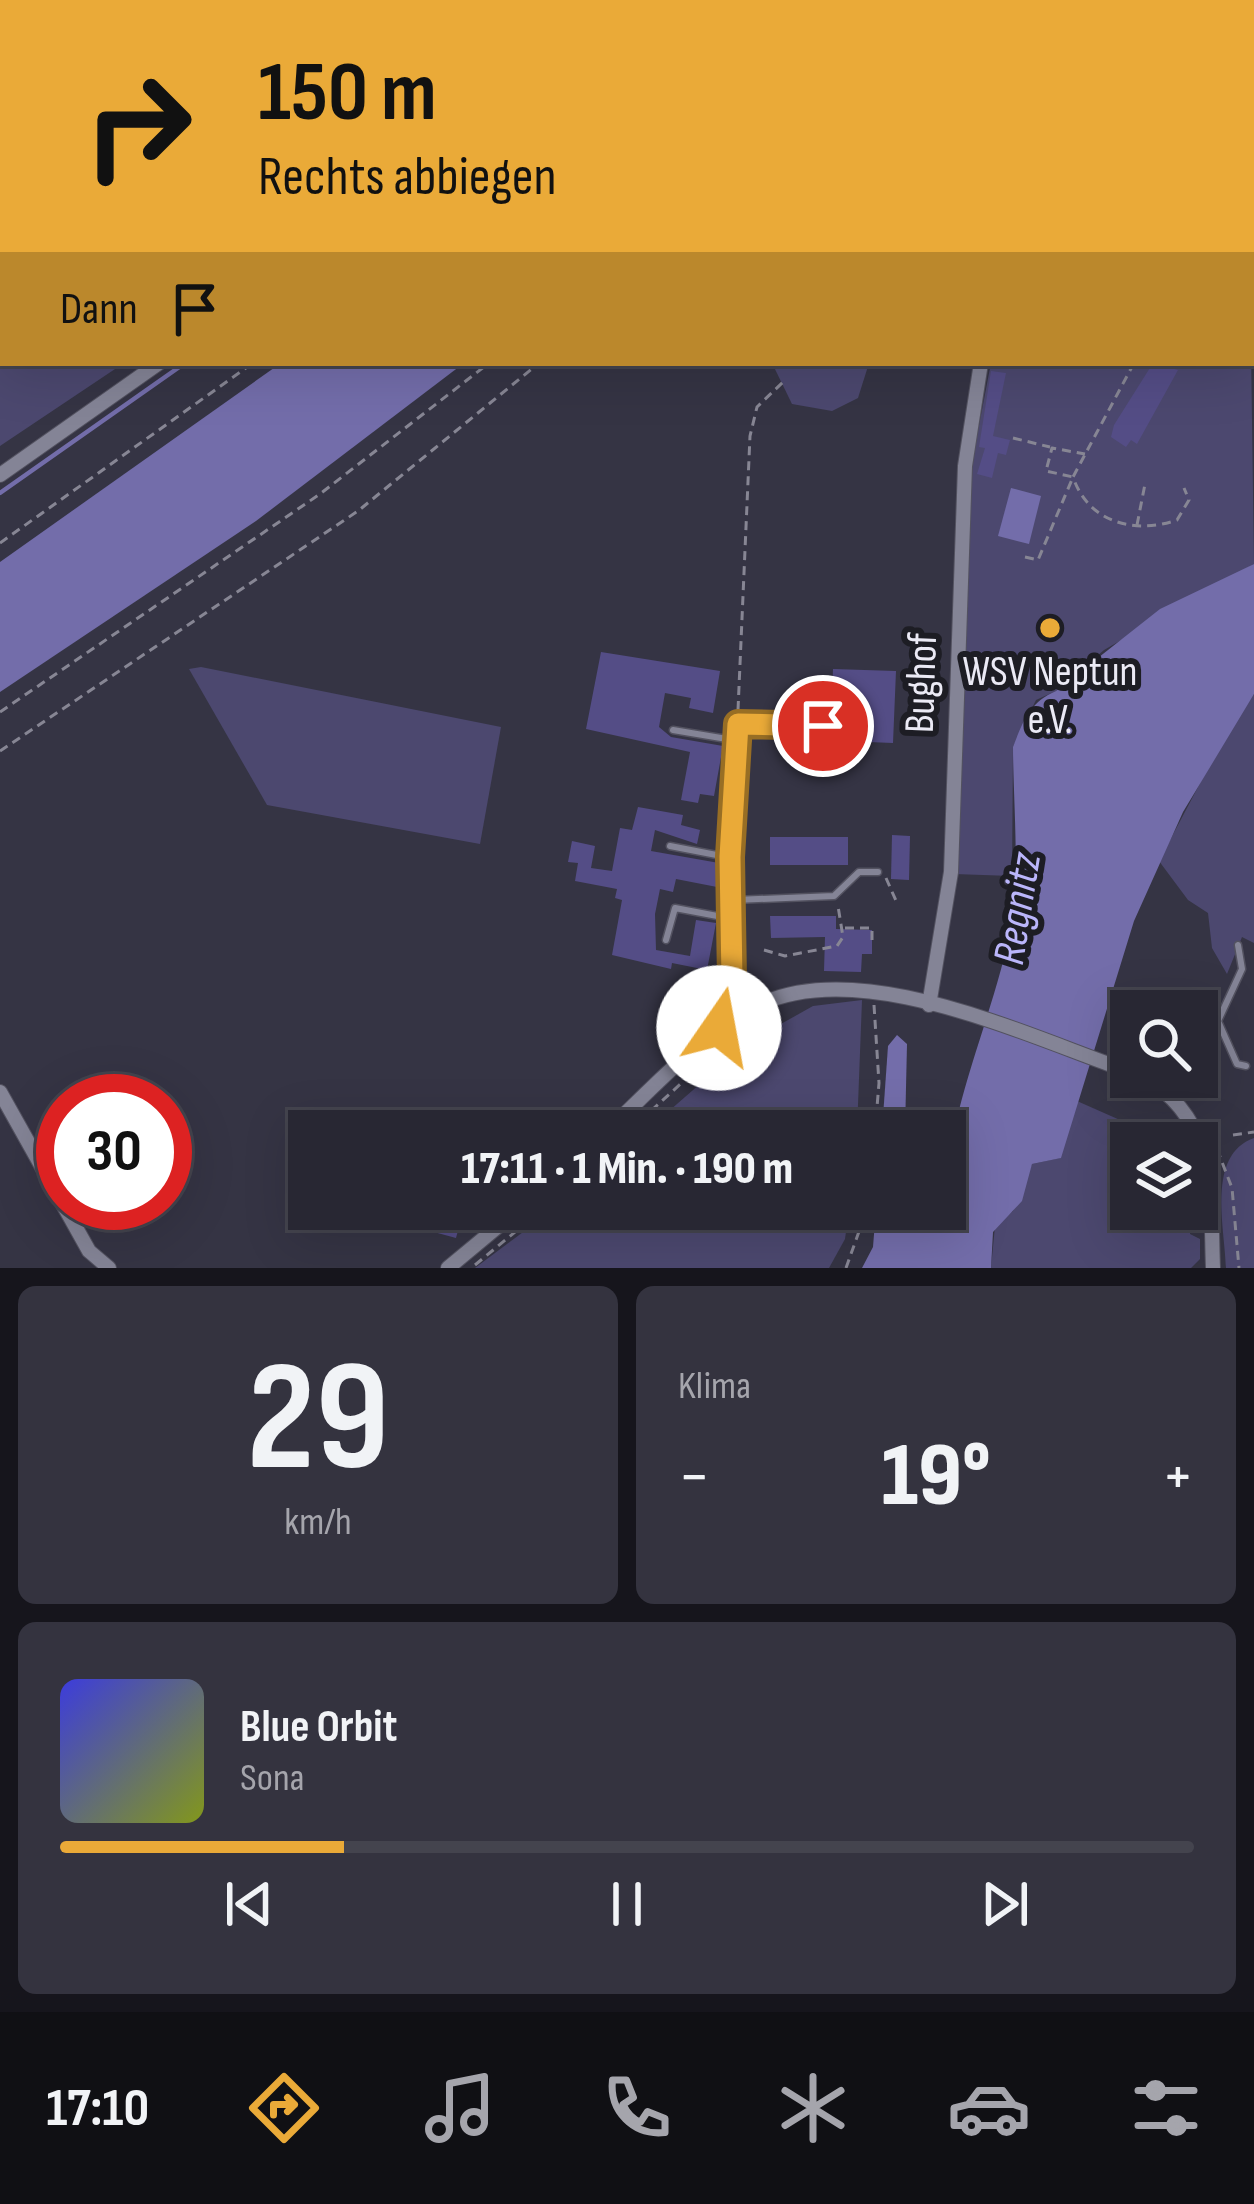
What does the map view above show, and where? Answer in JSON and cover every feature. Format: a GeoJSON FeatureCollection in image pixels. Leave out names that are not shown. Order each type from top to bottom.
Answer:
{"type":"FeatureCollection","features":[{"type":"Feature","properties":{"kind":"street"},"geometry":{"type":"LineString","coordinates":[[0,475],[155,366]]}},
{"type":"Feature","properties":{"kind":"street","name":"Bughof"},"geometry":{"type":"LineString","coordinates":[[929,1005],[951,872],[965,466],[982,366]]}},
{"type":"Feature","properties":{"kind":"street"},"geometry":{"type":"LineString","coordinates":[[719,1028],[732,980],[730,857],[737,732]]}},
{"type":"Feature","properties":{"kind":"street"},"geometry":{"type":"LineString","coordinates":[[732,980],[767,1001]]}},
{"type":"Feature","properties":{"kind":"street"},"geometry":{"type":"LineString","coordinates":[[629,1110],[719,1028],[767,1001],[823,989],[874,991],[929,1005],[1110,1065]]}},
{"type":"Feature","properties":{"kind":"street"},"geometry":{"type":"LineString","coordinates":[[0,1092],[89,1251],[109,1268]]}},
{"type":"Feature","properties":{"kind":"street"},"geometry":{"type":"LineString","coordinates":[[1171,1098],[1194,1124],[1207,1153],[1213,1268]]}},
{"type":"Feature","properties":{"kind":"street"},"geometry":{"type":"LineString","coordinates":[[448,1268],[494,1230]]}},
{"type":"Feature","properties":{"kind":"lane"},"geometry":{"type":"LineString","coordinates":[[673,730],[737,732],[823,726],[835,711]]}},
{"type":"Feature","properties":{"kind":"lane"},"geometry":{"type":"LineString","coordinates":[[670,846],[730,857]]}},
{"type":"Feature","properties":{"kind":"lane"},"geometry":{"type":"LineString","coordinates":[[731,900],[834,896],[859,872],[878,872]]}},
{"type":"Feature","properties":{"kind":"lane"},"geometry":{"type":"LineString","coordinates":[[666,940],[675,908],[731,919]]}},
{"type":"Feature","properties":{"kind":"lane"},"geometry":{"type":"LineString","coordinates":[[1238,945],[1242,968],[1218,1021],[1237,1064],[1246,1066]]}},
{"type":"Feature","properties":{"kind":"path"},"geometry":{"type":"LineString","coordinates":[[0,543],[248,366]]}},
{"type":"Feature","properties":{"kind":"path"},"geometry":{"type":"LineString","coordinates":[[0,712],[320,494],[485,366]]}},
{"type":"Feature","properties":{"kind":"path"},"geometry":{"type":"LineString","coordinates":[[0,751],[358,511],[535,366]]}},
{"type":"Feature","properties":{"kind":"path"},"geometry":{"type":"LineString","coordinates":[[1025,557],[1038,560],[1072,477],[1132,366]]}},
{"type":"Feature","properties":{"kind":"path"},"geometry":{"type":"LineString","coordinates":[[737,732],[750,436],[757,406],[783,382]]}},
{"type":"Feature","properties":{"kind":"path"},"geometry":{"type":"LineString","coordinates":[[1013,438],[1085,454]]}},
{"type":"Feature","properties":{"kind":"path"},"geometry":{"type":"LineString","coordinates":[[1052,448],[1046,471],[1072,477]]}},
{"type":"Feature","properties":{"kind":"path"},"geometry":{"type":"LineString","coordinates":[[1072,477],[1085,506],[1122,526],[1177,520],[1189,500],[1184,488]]}},
{"type":"Feature","properties":{"kind":"path"},"geometry":{"type":"LineString","coordinates":[[1136,526],[1145,484]]}},
{"type":"Feature","properties":{"kind":"path"},"geometry":{"type":"LineString","coordinates":[[878,872],[893,884],[897,903]]}},
{"type":"Feature","properties":{"kind":"path"},"geometry":{"type":"LineString","coordinates":[[764,950],[810,954],[837,946],[843,928],[834,896]]}},
{"type":"Feature","properties":{"kind":"path"},"geometry":{"type":"LineString","coordinates":[[843,928],[872,928],[872,941]]}},
{"type":"Feature","properties":{"kind":"path"},"geometry":{"type":"LineString","coordinates":[[877,1110],[873,1000],[891,1004]]}},
{"type":"Feature","properties":{"kind":"path"},"geometry":{"type":"LineString","coordinates":[[652,1110],[721,1047],[776,1015]]}},
{"type":"Feature","properties":{"kind":"path"},"geometry":{"type":"LineString","coordinates":[[1233,1135],[1254,1132]]}},
{"type":"Feature","properties":{"kind":"path"},"geometry":{"type":"LineString","coordinates":[[1218,1153],[1232,1188],[1239,1268]]}},
{"type":"Feature","properties":{"kind":"path"},"geometry":{"type":"LineString","coordinates":[[471,1268],[517,1230]]}},
{"type":"Feature","properties":{"kind":"path"},"geometry":{"type":"LineString","coordinates":[[846,1268],[860,1230]]}},
{"type":"Feature","properties":{"kind":"shaded area"},"geometry":{"type":"Polygon","coordinates":[[[0,366],[120,366],[0,446],[0,366]]]}},
{"type":"Feature","properties":{"kind":"shaded area"},"geometry":{"type":"Polygon","coordinates":[[[773,366],[868,366],[858,398],[832,411],[792,404],[773,366]]]}},
{"type":"Feature","properties":{"kind":"shaded area","name":"WSV Neptun e.V."},"geometry":{"type":"Polygon","coordinates":[[[990,366],[1251,366],[1254,564],[1104,650],[1056,691],[1036,700],[1013,747],[1012,876],[954,874],[971,467],[990,366]]]}},
{"type":"Feature","properties":{"kind":"shaded area"},"geometry":{"type":"Polygon","coordinates":[[[201,667],[501,727],[480,844],[267,805],[189,669],[201,667]]]}},
{"type":"Feature","properties":{"kind":"shaded area"},"geometry":{"type":"Polygon","coordinates":[[[1254,694],[1254,943],[1242,937],[1227,974],[1212,948],[1208,913],[1188,900],[1159,861],[1225,736],[1254,694]]]}},
{"type":"Feature","properties":{"kind":"shaded area"},"geometry":{"type":"Polygon","coordinates":[[[862,1000],[858,1110],[670,1110],[747,1043],[813,1006],[862,1000]]]}},
{"type":"Feature","properties":{"kind":"shaded area"},"geometry":{"type":"Polygon","coordinates":[[[1077,1101],[1124,1122],[1110,1122],[1110,1230],[1190,1230],[1200,1239],[1200,1259],[1191,1268],[991,1268],[995,1226],[1013,1211],[1032,1164],[1060,1158],[1077,1101]]]}},
{"type":"Feature","properties":{"kind":"shaded area"},"geometry":{"type":"Polygon","coordinates":[[[1254,1138],[1254,1268],[1226,1268],[1224,1176],[1239,1147],[1254,1138]]]}},
{"type":"Feature","properties":{"kind":"shaded area"},"geometry":{"type":"Polygon","coordinates":[[[526,1230],[846,1230],[829,1268],[475,1268],[526,1230]]]}},
{"type":"Feature","properties":{"kind":"water"},"geometry":{"type":"Polygon","coordinates":[[[277,366],[460,366],[256,521],[0,692],[0,562],[277,366]]]}},
{"type":"Feature","properties":{"kind":"water"},"geometry":{"type":"Polygon","coordinates":[[[1011,488],[1041,496],[1029,544],[998,536],[1011,488]]]}},
{"type":"Feature","properties":{"kind":"water","name":"Regnitz"},"geometry":{"type":"Polygon","coordinates":[[[1254,564],[1254,694],[1183,812],[1134,921],[1061,1158],[1032,1164],[1022,1201],[993,1232],[991,1268],[862,1268],[873,1247],[874,1230],[966,1230],[966,1110],[959,1110],[1012,922],[1016,861],[1013,747],[1024,721],[1040,701],[1160,609],[1254,564]]]}},
{"type":"Feature","properties":{"kind":"water"},"geometry":{"type":"Polygon","coordinates":[[[897,1035],[907,1044],[905,1110],[883,1110],[888,1046],[897,1035]]]}},
{"type":"Feature","properties":{"kind":"building"},"geometry":{"type":"Polygon","coordinates":[[[1151,366],[1178,370],[1137,444],[1131,440],[1126,447],[1111,437],[1151,366]]]}},
{"type":"Feature","properties":{"kind":"building"},"geometry":{"type":"Polygon","coordinates":[[[991,371],[1006,373],[993,436],[1010,440],[1006,455],[998,453],[992,478],[977,474],[985,448],[979,447],[991,371]]]}},
{"type":"Feature","properties":{"kind":"building"},"geometry":{"type":"Polygon","coordinates":[[[601,652],[720,671],[713,713],[689,708],[691,698],[665,693],[659,727],[671,737],[723,746],[714,796],[700,794],[698,803],[681,800],[690,752],[586,729],[601,652]]]}},
{"type":"Feature","properties":{"kind":"building"},"geometry":{"type":"Polygon","coordinates":[[[833,669],[896,671],[893,743],[843,741],[844,693],[832,693],[833,669]]]}},
{"type":"Feature","properties":{"kind":"building"},"geometry":{"type":"Polygon","coordinates":[[[638,807],[683,815],[681,825],[700,830],[697,844],[655,830],[651,851],[719,863],[717,887],[676,879],[673,892],[660,889],[655,914],[656,950],[690,956],[696,920],[716,923],[707,970],[672,963],[671,969],[612,955],[622,900],[615,898],[617,889],[575,881],[578,863],[568,862],[572,841],[595,846],[591,868],[612,871],[620,828],[632,830],[638,807]]]}},
{"type":"Feature","properties":{"kind":"building"},"geometry":{"type":"Polygon","coordinates":[[[892,835],[910,836],[909,880],[891,879],[892,835]]]}},
{"type":"Feature","properties":{"kind":"building"},"geometry":{"type":"Polygon","coordinates":[[[770,837],[848,837],[848,865],[770,865],[770,837]]]}},
{"type":"Feature","properties":{"kind":"building"},"geometry":{"type":"Polygon","coordinates":[[[770,916],[836,916],[836,929],[872,930],[872,954],[862,954],[861,972],[824,971],[825,937],[771,938],[770,916]]]}},
{"type":"Feature","properties":{"kind":"building"},"geometry":{"type":"Polygon","coordinates":[[[426,1230],[458,1230],[456,1238],[426,1230]]]}},
{"type":"Feature","properties":{"kind":"waterway"},"geometry":{"type":"LineString","coordinates":[[0,493],[181,366]]}},
{"type":"Feature","properties":{"kind":"place","name":"WSV Neptun e.V."},"geometry":{"type":"Point","coordinates":[1050,628]}},
{"type":"Feature","properties":{"kind":"route"},"geometry":{"type":"LineString","coordinates":[[719,1028],[732,980],[730,857],[738,724],[823,726]]}}]}
